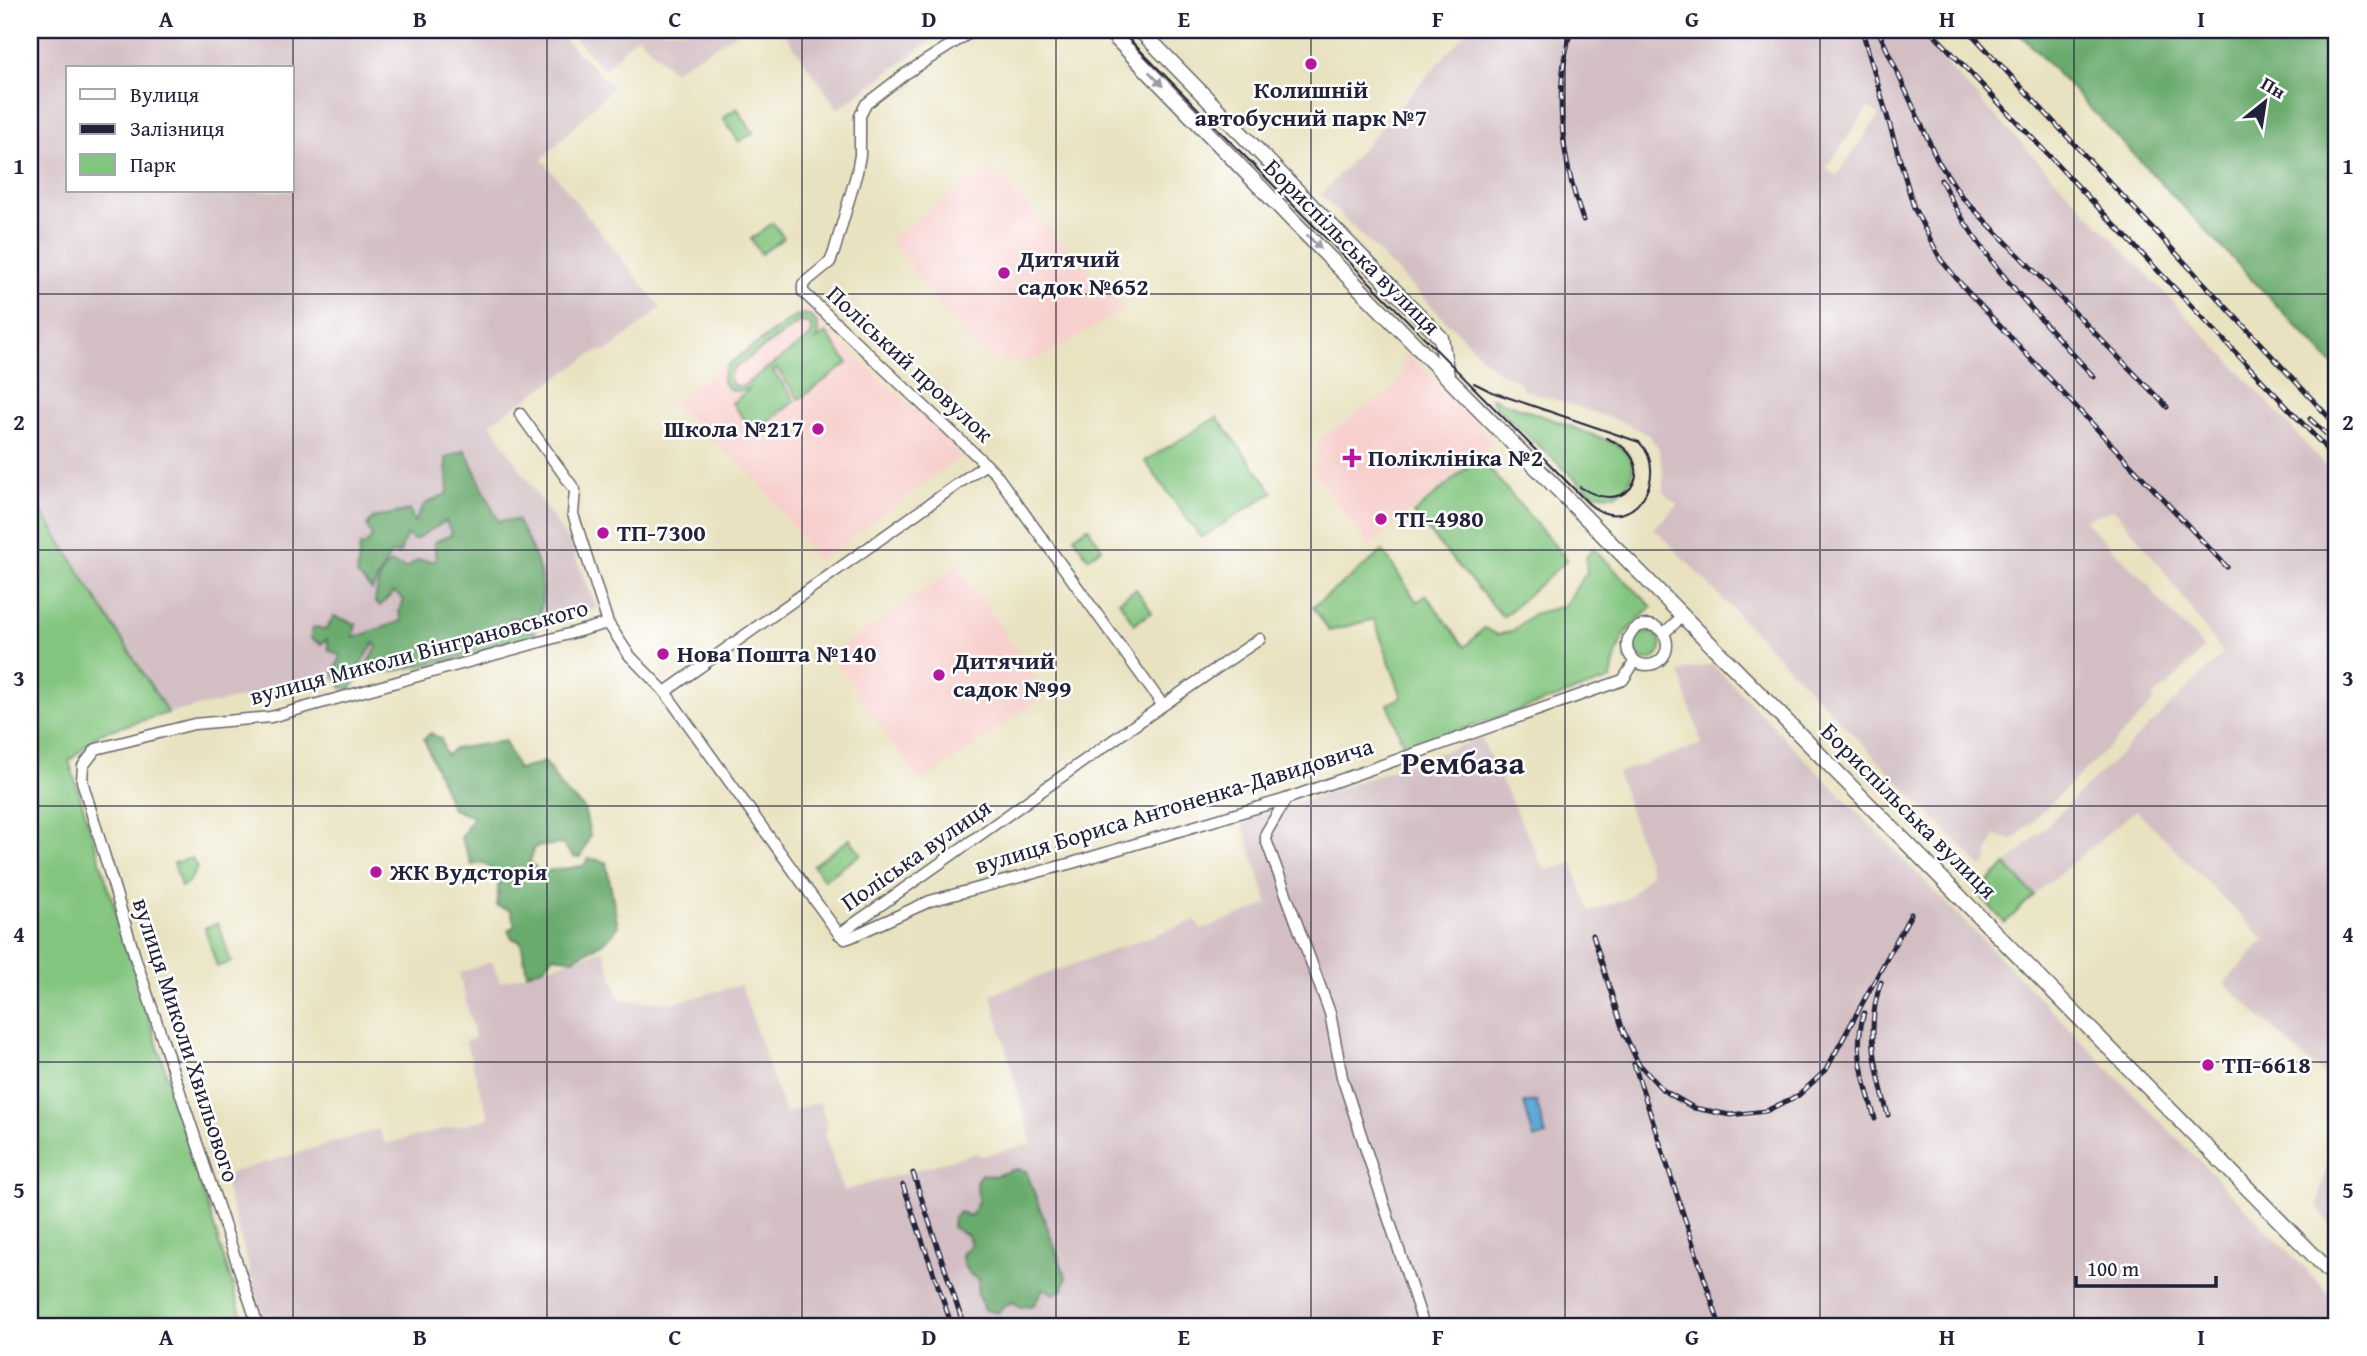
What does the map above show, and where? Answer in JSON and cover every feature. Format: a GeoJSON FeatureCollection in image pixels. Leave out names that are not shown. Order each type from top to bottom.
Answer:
{"type":"FeatureCollection","features":[{"type":"Feature","properties":{"kind":"main road","name":"Бориспільська вулиця"},"geometry":{"type":"LineString","coordinates":[[1108,30],[2337,1279]]}},
{"type":"Feature","properties":{"kind":"main road","name":"Бориспільська вулиця"},"geometry":{"type":"LineString","coordinates":[[1140,30],[1441,338],[1447,376]]}},
{"type":"Feature","properties":{"kind":"street","name":"Поліський провулок"},"geometry":{"type":"LineString","coordinates":[[974,30],[905,74],[866,104],[860,116],[857,172],[834,252],[830,262],[803,284],[803,292],[986,464],[1022,508],[1162,704]]}},
{"type":"Feature","properties":{"kind":"street","name":"Поліська вулиця"},"geometry":{"type":"LineString","coordinates":[[520,414],[575,490],[573,514],[608,623],[629,655],[665,692],[839,934],[974,841],[1162,704],[1260,639]]}},
{"type":"Feature","properties":{"kind":"street"},"geometry":{"type":"LineString","coordinates":[[665,692],[986,464]]}},
{"type":"Feature","properties":{"kind":"street"},"geometry":{"type":"LineString","coordinates":[[1664,633],[1684,615]]}},
{"type":"Feature","properties":{"kind":"street","name":"вулиця Миколи Вінграновського"},"geometry":{"type":"LineString","coordinates":[[83,766],[96,749],[141,736],[194,724],[271,717],[608,623]]}},
{"type":"Feature","properties":{"kind":"street"},"geometry":{"type":"LineString","coordinates":[[1650,625],[1664,633],[1668,648],[1660,662],[1645,666],[1635,662],[1627,643],[1635,629],[1650,625]]}},
{"type":"Feature","properties":{"kind":"street","name":"вулиця Бориса Антоненка-Давидовича"},"geometry":{"type":"LineString","coordinates":[[839,934],[845,939],[930,901],[1072,863],[1286,799],[1623,680],[1635,662]]}},
{"type":"Feature","properties":{"kind":"street","name":"вулиця Миколи Хвильового"},"geometry":{"type":"LineString","coordinates":[[83,766],[82,781],[132,947],[258,1326]]}},
{"type":"Feature","properties":{"kind":"street"},"geometry":{"type":"LineString","coordinates":[[1286,799],[1266,833],[1266,840],[1330,1013],[1342,1077],[1424,1326]]}},
{"type":"Feature","properties":{"kind":"shaded area"},"geometry":{"type":"Polygon","coordinates":[[[30,30],[555,30],[613,87],[542,159],[661,308],[608,351],[597,351],[490,423],[571,546],[597,608],[537,626],[540,637],[168,713],[30,490],[30,30]]]}},
{"type":"Feature","properties":{"kind":"shaded area"},"geometry":{"type":"Polygon","coordinates":[[[566,30],[742,30],[673,71],[637,36],[604,69],[566,30]]]}},
{"type":"Feature","properties":{"kind":"shaded area"},"geometry":{"type":"Polygon","coordinates":[[[782,30],[946,30],[838,109],[782,30]]]}},
{"type":"Feature","properties":{"kind":"shaded area"},"geometry":{"type":"Polygon","coordinates":[[[1468,30],[1858,30],[1860,34],[1874,30],[1913,30],[2247,379],[2337,478],[2337,1088],[2224,983],[2265,940],[2136,810],[2034,895],[2006,865],[2223,654],[2161,567],[2114,509],[2084,520],[2151,587],[2154,594],[2204,648],[2166,687],[2153,696],[2154,702],[2132,725],[2013,840],[1995,835],[1987,855],[1989,860],[1981,867],[1654,528],[1678,505],[1663,492],[1663,469],[1658,447],[1648,435],[1623,422],[1523,389],[1520,382],[1494,369],[1321,195],[1468,30]],[[1868,108],[1826,168],[1836,176],[1879,116],[1868,108]]]}},
{"type":"Feature","properties":{"kind":"shaded area","name":"Дитячий садок №652"},"geometry":{"type":"Polygon","coordinates":[[[989,167],[1126,308],[1042,358],[1007,362],[973,349],[890,239],[989,167]]]}},
{"type":"Feature","properties":{"kind":"shaded area","name":"Школа №217"},"geometry":{"type":"Polygon","coordinates":[[[803,307],[963,455],[818,562],[759,483],[672,403],[803,307]]]}},
{"type":"Feature","properties":{"kind":"shaded area"},"geometry":{"type":"Polygon","coordinates":[[[1407,352],[1495,443],[1369,546],[1312,469],[1321,438],[1397,386],[1407,352]]]}},
{"type":"Feature","properties":{"kind":"shaded area","name":"Дитячий садок №99"},"geometry":{"type":"Polygon","coordinates":[[[958,566],[1048,694],[920,783],[830,655],[958,566]]]}},
{"type":"Feature","properties":{"kind":"shaded area"},"geometry":{"type":"Polygon","coordinates":[[[1712,664],[2316,1280],[2337,1303],[2337,1326],[266,1326],[225,1185],[230,1173],[379,1129],[385,1144],[489,1118],[465,1041],[475,1038],[459,973],[492,961],[500,982],[604,950],[620,999],[672,1003],[741,985],[785,1113],[819,1102],[821,1105],[828,1130],[824,1131],[843,1191],[975,1153],[981,1156],[1032,1144],[991,994],[1196,920],[1201,930],[1268,904],[1241,820],[1333,791],[1481,738],[1545,871],[1572,863],[1590,912],[1628,898],[1651,873],[1617,773],[1702,744],[1679,672],[1712,664]]]}},
{"type":"Feature","properties":{"kind":"shaded area"},"geometry":{"type":"Polygon","coordinates":[[[2337,1123],[2337,1234],[2317,1207],[2337,1123]]]}},
{"type":"Feature","properties":{"kind":"green space"},"geometry":{"type":"Polygon","coordinates":[[[2016,30],[2337,30],[2337,369],[2016,30]]]}},
{"type":"Feature","properties":{"kind":"green space"},"geometry":{"type":"Polygon","coordinates":[[[737,108],[753,133],[739,142],[723,118],[737,108]]]}},
{"type":"Feature","properties":{"kind":"green space"},"geometry":{"type":"Polygon","coordinates":[[[773,223],[784,238],[761,254],[751,239],[773,223]]]}},
{"type":"Feature","properties":{"kind":"green space"},"geometry":{"type":"Polygon","coordinates":[[[804,314],[812,318],[818,328],[816,340],[826,333],[848,363],[799,399],[777,369],[773,371],[795,401],[754,432],[732,403],[751,388],[737,391],[726,386],[723,382],[725,370],[730,363],[794,317],[804,314]],[[801,321],[732,370],[731,382],[736,386],[743,386],[810,337],[810,325],[801,321]]]}},
{"type":"Feature","properties":{"kind":"green space"},"geometry":{"type":"Polygon","coordinates":[[[1491,398],[1605,439],[1622,448],[1628,454],[1633,467],[1630,480],[1614,495],[1596,494],[1585,488],[1496,407],[1491,398]]]}},
{"type":"Feature","properties":{"kind":"green space"},"geometry":{"type":"Polygon","coordinates":[[[1217,417],[1273,492],[1201,538],[1145,461],[1217,417]]]}},
{"type":"Feature","properties":{"kind":"green space"},"geometry":{"type":"Polygon","coordinates":[[[465,450],[498,521],[517,520],[539,568],[542,594],[537,619],[510,618],[508,625],[535,632],[532,643],[379,674],[367,666],[377,647],[374,643],[359,667],[356,682],[350,689],[341,688],[334,672],[341,656],[329,650],[327,639],[321,644],[311,639],[311,630],[316,627],[326,630],[334,616],[356,624],[353,638],[402,621],[399,611],[404,600],[394,592],[380,606],[375,602],[383,571],[390,563],[406,568],[418,560],[436,561],[434,542],[452,535],[446,521],[414,540],[406,535],[400,553],[390,554],[372,590],[357,575],[360,546],[367,544],[372,537],[367,526],[373,518],[410,510],[414,522],[425,504],[448,493],[446,458],[465,450]]]}},
{"type":"Feature","properties":{"kind":"green space"},"geometry":{"type":"Polygon","coordinates":[[[1479,457],[1567,560],[1503,617],[1413,514],[1479,457]]]}},
{"type":"Feature","properties":{"kind":"green space"},"geometry":{"type":"Polygon","coordinates":[[[30,493],[168,713],[100,733],[69,761],[245,1326],[30,1326],[30,493]]]}},
{"type":"Feature","properties":{"kind":"green space"},"geometry":{"type":"Polygon","coordinates":[[[1088,527],[1102,548],[1088,558],[1074,537],[1088,527]]]}},
{"type":"Feature","properties":{"kind":"green space"},"geometry":{"type":"Polygon","coordinates":[[[1593,548],[1652,607],[1634,623],[1623,638],[1611,679],[1405,749],[1388,704],[1402,697],[1374,619],[1329,631],[1313,607],[1383,551],[1417,602],[1426,595],[1465,647],[1484,628],[1498,635],[1514,630],[1533,614],[1564,606],[1587,572],[1586,558],[1593,548]]]}},
{"type":"Feature","properties":{"kind":"green space"},"geometry":{"type":"Polygon","coordinates":[[[1136,589],[1152,612],[1134,624],[1119,601],[1136,589]]]}},
{"type":"Feature","properties":{"kind":"green space"},"geometry":{"type":"Polygon","coordinates":[[[1647,632],[1657,636],[1661,646],[1657,656],[1647,660],[1637,656],[1633,646],[1637,636],[1647,632]]]}},
{"type":"Feature","properties":{"kind":"green space"},"geometry":{"type":"Polygon","coordinates":[[[431,733],[441,739],[446,756],[454,749],[505,741],[518,770],[545,762],[563,790],[584,808],[590,835],[581,857],[574,857],[562,844],[534,847],[530,862],[540,872],[583,866],[589,858],[606,862],[618,927],[606,941],[573,959],[553,956],[545,967],[527,973],[521,942],[512,938],[508,930],[515,926],[511,910],[497,906],[499,875],[484,863],[472,865],[461,838],[473,817],[452,809],[424,739],[431,733]]]}},
{"type":"Feature","properties":{"kind":"green space"},"geometry":{"type":"Polygon","coordinates":[[[850,839],[861,854],[824,880],[813,865],[850,839]]]}},
{"type":"Feature","properties":{"kind":"green space"},"geometry":{"type":"Polygon","coordinates":[[[192,858],[197,868],[189,882],[181,887],[174,863],[192,858]]]}},
{"type":"Feature","properties":{"kind":"green space"},"geometry":{"type":"Polygon","coordinates":[[[2006,865],[2034,895],[2005,923],[1979,894],[1979,890],[2006,865]]]}},
{"type":"Feature","properties":{"kind":"green space"},"geometry":{"type":"Polygon","coordinates":[[[218,923],[231,962],[217,967],[205,928],[218,923]]]}},
{"type":"Feature","properties":{"kind":"green space"},"geometry":{"type":"Polygon","coordinates":[[[1016,1169],[1026,1171],[1066,1277],[1063,1290],[1054,1294],[1043,1288],[1034,1305],[1020,1307],[1013,1302],[1003,1306],[998,1313],[985,1310],[977,1294],[979,1280],[966,1270],[962,1259],[962,1254],[971,1245],[968,1236],[952,1227],[953,1218],[959,1212],[971,1216],[979,1199],[976,1182],[981,1174],[994,1176],[1016,1169]]]}},
{"type":"Feature","properties":{"kind":"water"},"geometry":{"type":"Polygon","coordinates":[[[1536,1101],[1546,1135],[1534,1139],[1524,1103],[1536,1101]]]}},
{"type":"Feature","properties":{"kind":"tram line"},"geometry":{"type":"LineString","coordinates":[[1120,30],[1589,504],[1605,513],[1620,514],[1632,509],[1642,498],[1649,485],[1651,470],[1648,455],[1639,442],[1492,392],[1474,383]]}},
{"type":"Feature","properties":{"kind":"tram line"},"geometry":{"type":"LineString","coordinates":[[1580,487],[1599,495],[1615,496],[1626,492],[1634,483],[1636,471],[1633,459],[1623,447],[1606,438]]}},
{"type":"Feature","properties":{"kind":"railway"},"geometry":{"type":"LineString","coordinates":[[1571,30],[1562,78],[1562,126],[1569,173],[1583,220]]}},
{"type":"Feature","properties":{"kind":"railway"},"geometry":{"type":"LineString","coordinates":[[1862,30],[1914,208],[1941,260],[1967,291],[2227,567]]}},
{"type":"Feature","properties":{"kind":"railway"},"geometry":{"type":"LineString","coordinates":[[1878,30],[1938,161],[1962,197],[2167,407]]}},
{"type":"Feature","properties":{"kind":"railway"},"geometry":{"type":"LineString","coordinates":[[1930,30],[2323,445],[2337,465]]}},
{"type":"Feature","properties":{"kind":"railway"},"geometry":{"type":"LineString","coordinates":[[1968,30],[2337,426]]}},
{"type":"Feature","properties":{"kind":"railway"},"geometry":{"type":"LineString","coordinates":[[1941,180],[1972,234],[2010,284],[2094,377]]}},
{"type":"Feature","properties":{"kind":"railway"},"geometry":{"type":"LineString","coordinates":[[2310,419],[2337,444]]}},
{"type":"Feature","properties":{"kind":"railway"},"geometry":{"type":"LineString","coordinates":[[1623,1030],[1638,1063],[1663,1090],[1694,1108],[1730,1115],[1766,1111],[1799,1095],[1826,1070],[1911,914]]}},
{"type":"Feature","properties":{"kind":"railway"},"geometry":{"type":"LineString","coordinates":[[1593,935],[1625,1037]]}},
{"type":"Feature","properties":{"kind":"railway"},"geometry":{"type":"LineString","coordinates":[[1881,982],[1876,999],[1873,1032],[1876,1065],[1888,1115]]}},
{"type":"Feature","properties":{"kind":"railway"},"geometry":{"type":"LineString","coordinates":[[1864,1013],[1859,1041],[1860,1054],[1875,1119]]}},
{"type":"Feature","properties":{"kind":"railway"},"geometry":{"type":"LineString","coordinates":[[1634,1064],[1720,1326]]}},
{"type":"Feature","properties":{"kind":"railway"},"geometry":{"type":"LineString","coordinates":[[913,1173],[964,1326]]}},
{"type":"Feature","properties":{"kind":"railway"},"geometry":{"type":"LineString","coordinates":[[903,1185],[952,1326]]}},
{"type":"Feature","properties":{"kind":"place","name":"Колишній автобусний парк №7"},"geometry":{"type":"Point","coordinates":[1311,64]}},
{"type":"Feature","properties":{"kind":"place","name":"Дитячий садок №652"},"geometry":{"type":"Point","coordinates":[1004,273]}},
{"type":"Feature","properties":{"kind":"place","name":"Школа №217"},"geometry":{"type":"Point","coordinates":[818,429]}},
{"type":"Feature","properties":{"kind":"place","name":"Поліклініка №2"},"geometry":{"type":"Point","coordinates":[1352,458]}},
{"type":"Feature","properties":{"kind":"place","name":"ТП-4980"},"geometry":{"type":"Point","coordinates":[1381,519]}},
{"type":"Feature","properties":{"kind":"place","name":"ТП-7300"},"geometry":{"type":"Point","coordinates":[603,533]}},
{"type":"Feature","properties":{"kind":"place","name":"Нова Пошта №140"},"geometry":{"type":"Point","coordinates":[663,654]}},
{"type":"Feature","properties":{"kind":"place","name":"Дитячий садок №99"},"geometry":{"type":"Point","coordinates":[939,675]}},
{"type":"Feature","properties":{"kind":"place","name":"ЖК Вудсторія"},"geometry":{"type":"Point","coordinates":[376,872]}},
{"type":"Feature","properties":{"kind":"place","name":"ТП-6618"},"geometry":{"type":"Point","coordinates":[2208,1065]}},
{"type":"Feature","properties":{"kind":"district","name":"Рембаза"},"geometry":{"type":"Point","coordinates":[1463,763]}}]}
